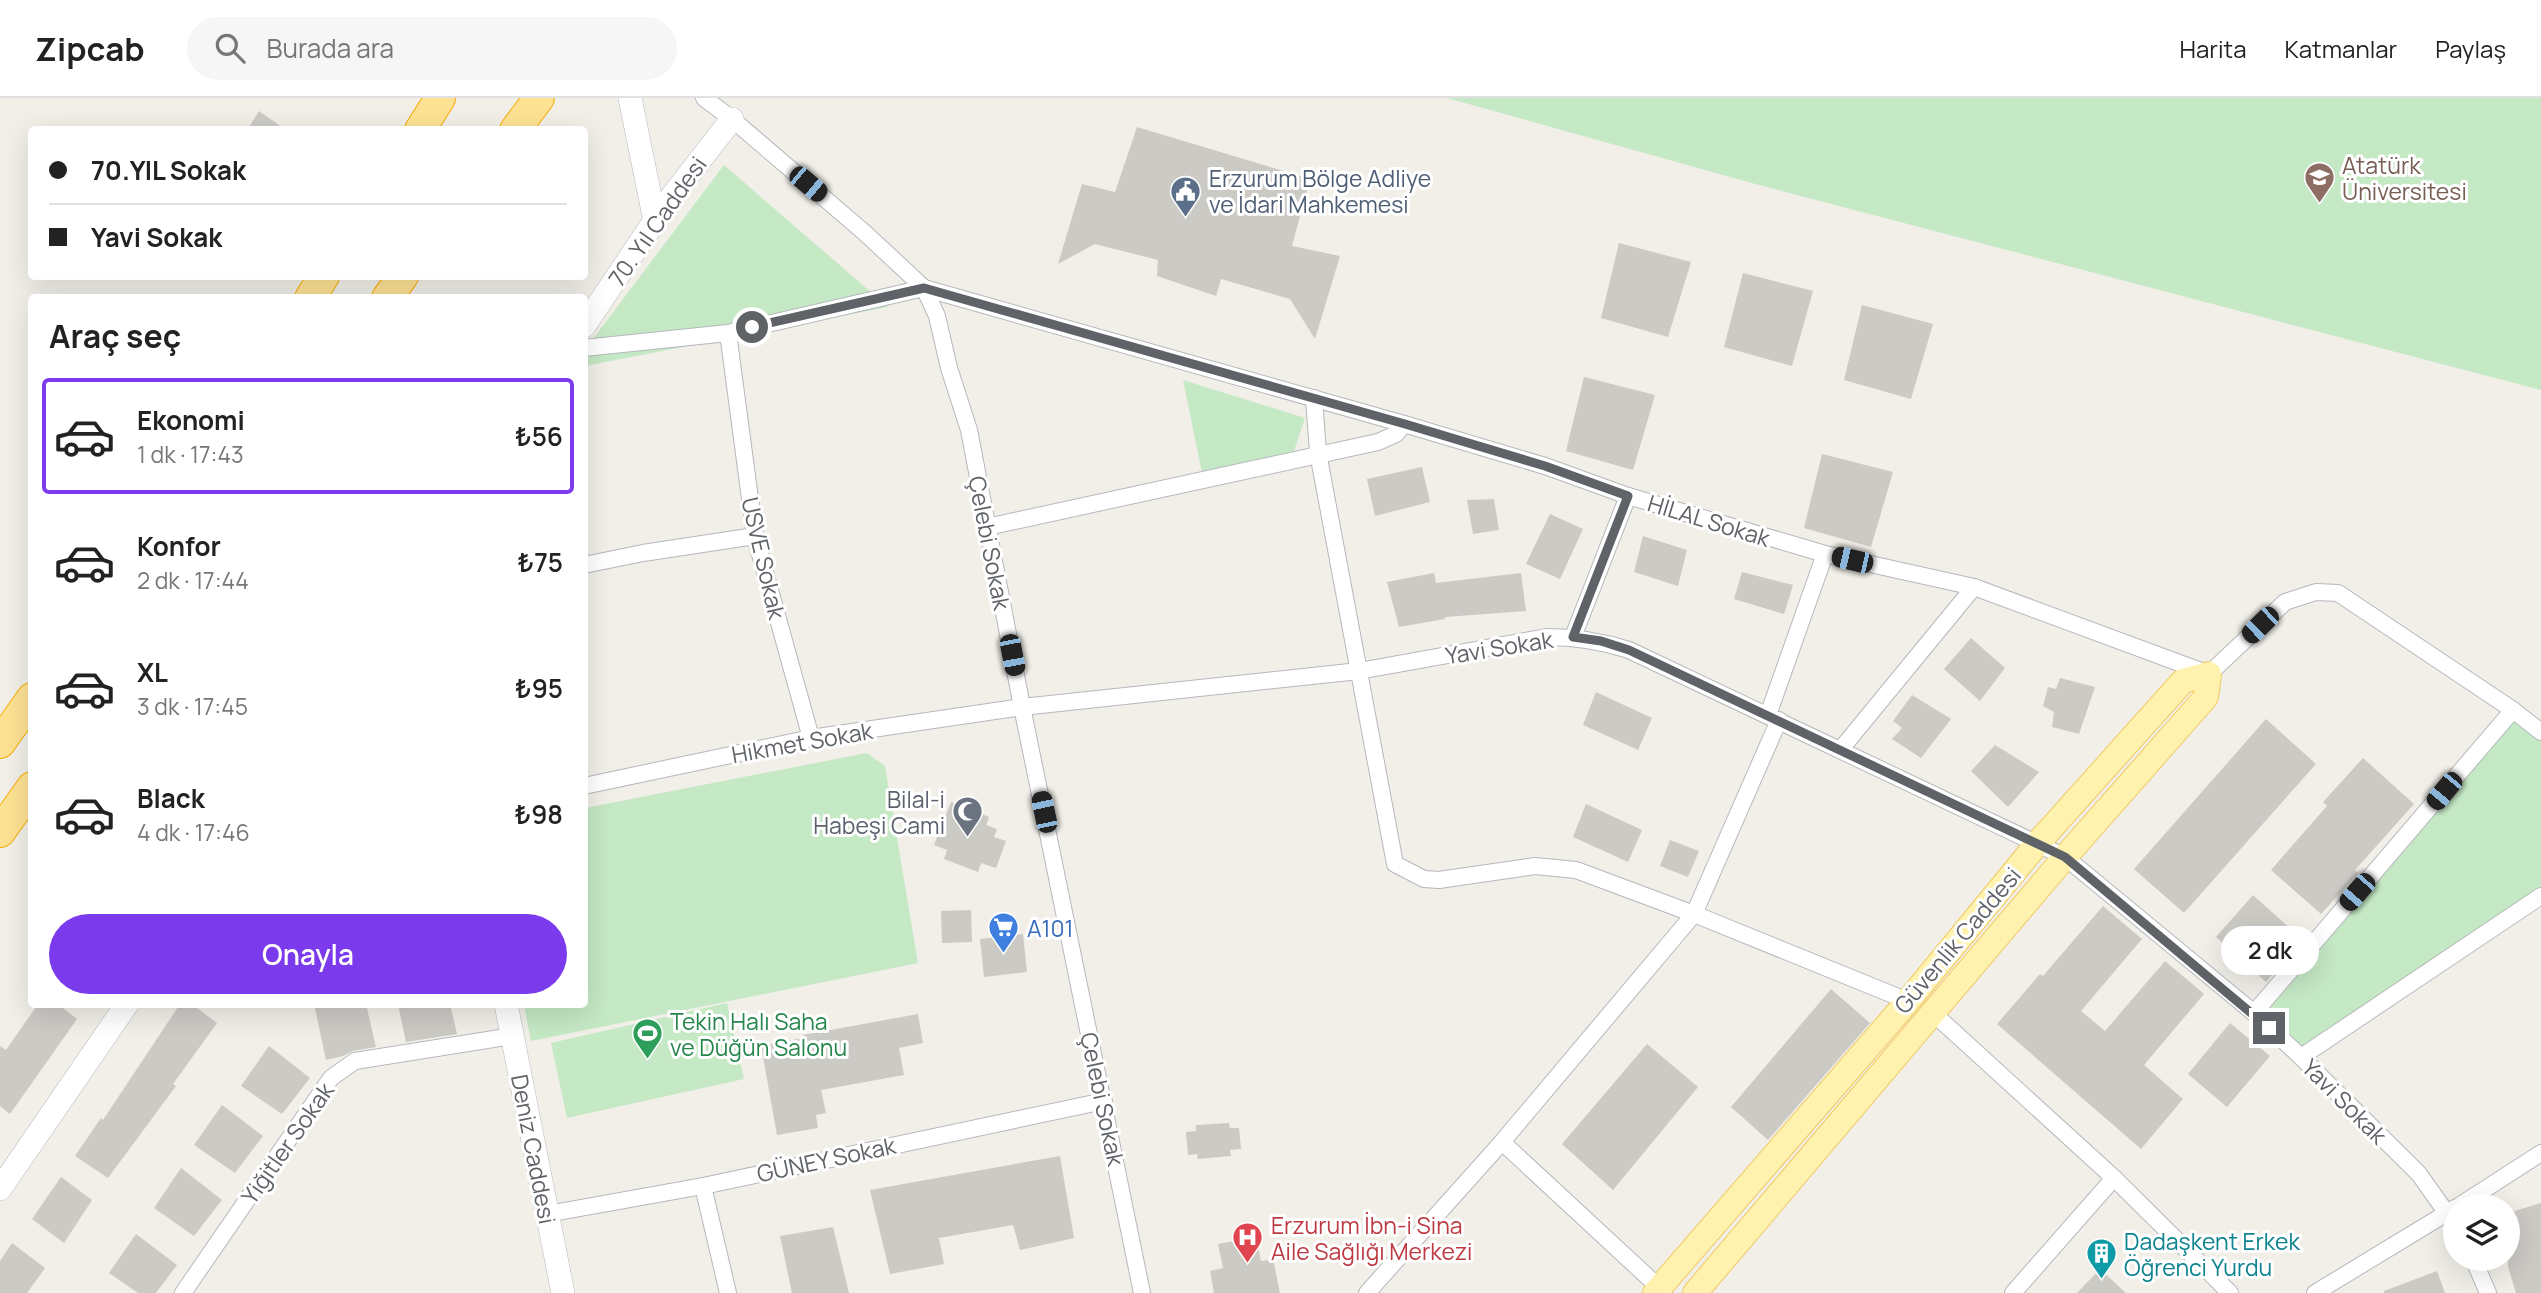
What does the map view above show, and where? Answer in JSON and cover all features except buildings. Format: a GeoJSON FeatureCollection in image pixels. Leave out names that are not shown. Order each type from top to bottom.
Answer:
{"type":"FeatureCollection","features":[{"type":"Feature","properties":{"kind":"highway"},"geometry":{"type":"LineString","coordinates":[[422,126],[440,98]]}},
{"type":"Feature","properties":{"kind":"highway"},"geometry":{"type":"LineString","coordinates":[[518,126],[539,98]]}},
{"type":"Feature","properties":{"kind":"highway"},"geometry":{"type":"LineString","coordinates":[[0,743],[28,704]]}},
{"type":"Feature","properties":{"kind":"highway"},"geometry":{"type":"LineString","coordinates":[[0,832],[28,793]]}},
{"type":"Feature","properties":{"kind":"main road","name":"Güvenlik Caddesi"},"geometry":{"type":"LineString","coordinates":[[1660,1291],[1908,1001],[2037,844],[2183,681],[2209,674],[2206,697],[2065,857],[1695,1293]]}},
{"type":"Feature","properties":{"kind":"street"},"geometry":{"type":"LineString","coordinates":[[630,98],[655,221]]}},
{"type":"Feature","properties":{"kind":"street","name":"Çelebi Sokak"},"geometry":{"type":"LineString","coordinates":[[704,98],[865,233],[924,288],[937,316],[969,430],[1022,706],[1142,1293]]}},
{"type":"Feature","properties":{"kind":"street","name":"70. Yıl Caddesi"},"geometry":{"type":"LineString","coordinates":[[588,320],[655,221],[732,119]]}},
{"type":"Feature","properties":{"kind":"street"},"geometry":{"type":"LineString","coordinates":[[588,348],[728,333],[924,288]]}},
{"type":"Feature","properties":{"kind":"street","name":"HİLAL Sokak"},"geometry":{"type":"LineString","coordinates":[[924,288],[1405,424],[1545,466],[1628,496],[1825,554],[1973,587],[2209,674]]}},
{"type":"Feature","properties":{"kind":"street","name":"USVE Sokak"},"geometry":{"type":"LineString","coordinates":[[728,333],[755,536],[811,738]]}},
{"type":"Feature","properties":{"kind":"street"},"geometry":{"type":"LineString","coordinates":[[1314,398],[1318,453],[1395,864],[1424,879],[1439,880],[1535,866],[1566,868],[1694,914],[1908,1001]]}},
{"type":"Feature","properties":{"kind":"street"},"geometry":{"type":"LineString","coordinates":[[987,527],[1387,439],[1405,424]]}},
{"type":"Feature","properties":{"kind":"street"},"geometry":{"type":"LineString","coordinates":[[1573,637],[1628,496]]}},
{"type":"Feature","properties":{"kind":"street"},"geometry":{"type":"LineString","coordinates":[[588,564],[755,536]]}},
{"type":"Feature","properties":{"kind":"street"},"geometry":{"type":"LineString","coordinates":[[1367,1293],[1502,1142],[1694,914],[1773,717],[1825,554]]}},
{"type":"Feature","properties":{"kind":"street"},"geometry":{"type":"LineString","coordinates":[[1841,749],[1973,587]]}},
{"type":"Feature","properties":{"kind":"street"},"geometry":{"type":"LineString","coordinates":[[2209,674],[2285,602],[2305,594],[2337,593],[2513,710],[2541,732]]}},
{"type":"Feature","properties":{"kind":"street","name":"Yavi Sokak"},"geometry":{"type":"LineString","coordinates":[[1022,706],[1359,671],[1546,637],[1601,641],[1629,650],[2065,857],[2253,1013],[2301,1057],[2443,1201]]}},
{"type":"Feature","properties":{"kind":"street","name":"Hikmet Sokak"},"geometry":{"type":"LineString","coordinates":[[588,785],[811,738],[1022,706]]}},
{"type":"Feature","properties":{"kind":"street"},"geometry":{"type":"LineString","coordinates":[[2253,1013],[2513,710]]}},
{"type":"Feature","properties":{"kind":"street"},"geometry":{"type":"LineString","coordinates":[[2301,1057],[2541,896]]}},
{"type":"Feature","properties":{"kind":"street"},"geometry":{"type":"LineString","coordinates":[[0,1189],[124,1008]]}},
{"type":"Feature","properties":{"kind":"street","name":"Deniz Caddesi"},"geometry":{"type":"LineString","coordinates":[[507,1008],[563,1293]]}},
{"type":"Feature","properties":{"kind":"street"},"geometry":{"type":"LineString","coordinates":[[1933,1013],[2114,1178],[2230,1293]]}},
{"type":"Feature","properties":{"kind":"street","name":"Yiğitler Sokak"},"geometry":{"type":"LineString","coordinates":[[183,1293],[331,1078],[355,1061],[512,1036]]}},
{"type":"Feature","properties":{"kind":"street","name":"GÜNEY Sokak"},"geometry":{"type":"LineString","coordinates":[[547,1214],[703,1185],[1104,1101]]}},
{"type":"Feature","properties":{"kind":"street"},"geometry":{"type":"LineString","coordinates":[[1502,1142],[1660,1291]]}},
{"type":"Feature","properties":{"kind":"street"},"geometry":{"type":"LineString","coordinates":[[2482,1194],[2541,1153]]}},
{"type":"Feature","properties":{"kind":"street"},"geometry":{"type":"LineString","coordinates":[[2013,1293],[2114,1178]]}},
{"type":"Feature","properties":{"kind":"street"},"geometry":{"type":"LineString","coordinates":[[703,1185],[728,1293]]}},
{"type":"Feature","properties":{"kind":"street"},"geometry":{"type":"LineString","coordinates":[[2315,1293],[2443,1219]]}},
{"type":"Feature","properties":{"kind":"street"},"geometry":{"type":"LineString","coordinates":[[2479,1271],[2488,1293]]}},
{"type":"Feature","properties":{"kind":"green space"},"geometry":{"type":"Polygon","coordinates":[[[1447,98],[2541,98],[2541,390],[1759,185],[1447,98]]]}},
{"type":"Feature","properties":{"kind":"green space"},"geometry":{"type":"Polygon","coordinates":[[[724,165],[888,307],[588,365],[588,346],[724,165]]]}},
{"type":"Feature","properties":{"kind":"green space"},"geometry":{"type":"Polygon","coordinates":[[[1183,380],[1305,418],[1294,451],[1202,473],[1183,380]]]}},
{"type":"Feature","properties":{"kind":"green space"},"geometry":{"type":"Polygon","coordinates":[[[2513,710],[2541,732],[2541,896],[2301,1057],[2254,1013],[2513,710]]]}},
{"type":"Feature","properties":{"kind":"green space"},"geometry":{"type":"Polygon","coordinates":[[[867,753],[885,766],[918,963],[531,1041],[525,1008],[588,1008],[588,807],[867,753]]]}},
{"type":"Feature","properties":{"kind":"green space","name":"Tekin Halı Saha ve Düğün Salonu"},"geometry":{"type":"Polygon","coordinates":[[[727,1003],[744,1079],[567,1118],[551,1043],[727,1003]]]}},
{"type":"Feature","properties":{"kind":"place","name":"Atatürk Üniversitesi"},"geometry":{"type":"Point","coordinates":[2319,205]}},
{"type":"Feature","properties":{"kind":"place","name":"Erzurum Bölge Adliye ve İdari Mahkemesi"},"geometry":{"type":"Point","coordinates":[1186,218]}},
{"type":"Feature","properties":{"kind":"place","name":"Bilal-i Habeşi Cami"},"geometry":{"type":"Point","coordinates":[968,839]}},
{"type":"Feature","properties":{"kind":"place","name":"A101"},"geometry":{"type":"Point","coordinates":[1004,955]}},
{"type":"Feature","properties":{"kind":"place","name":"Tekin Halı Saha ve Düğün Salonu"},"geometry":{"type":"Point","coordinates":[647,1061]}},
{"type":"Feature","properties":{"kind":"place","name":"Erzurum İbn-i Sina Aile Sağlığı Merkezi"},"geometry":{"type":"Point","coordinates":[1248,1265]}},
{"type":"Feature","properties":{"kind":"place","name":"Dadaşkent Erkek Öğrenci Yurdu"},"geometry":{"type":"Point","coordinates":[2101,1281]}},
{"type":"Feature","properties":{"kind":"route"},"geometry":{"type":"LineString","coordinates":[[752,327],[924,288],[1405,424],[1545,466],[1628,496],[1573,637],[1601,641],[1629,650],[2065,857],[2269,1028]]}}]}
